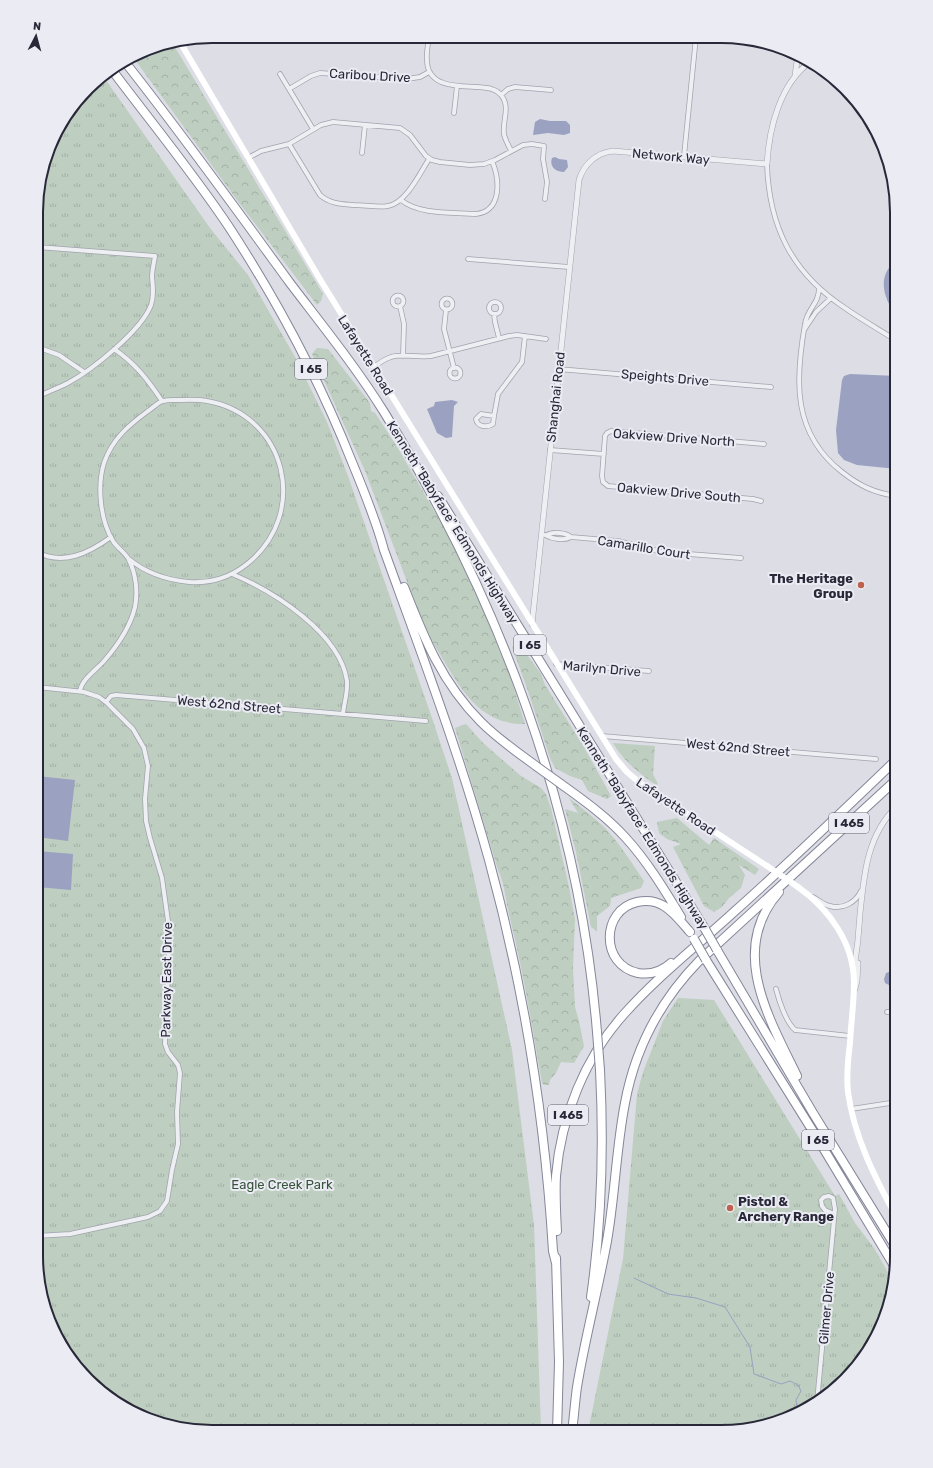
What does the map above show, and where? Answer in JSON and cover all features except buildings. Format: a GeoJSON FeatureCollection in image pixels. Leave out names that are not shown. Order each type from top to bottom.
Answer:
{"type":"FeatureCollection","features":[{"type":"Feature","properties":{"kind":"highway"},"geometry":{"type":"LineString","coordinates":[[130,64],[140,81]]}},
{"type":"Feature","properties":{"kind":"highway","name":"I 65"},"geometry":{"type":"LineString","coordinates":[[128,66],[263,246],[383,411]]}},
{"type":"Feature","properties":{"kind":"highway","name":"I 65"},"geometry":{"type":"LineString","coordinates":[[115,74],[228,226],[268,290],[298,342],[322,391],[378,528]]}},
{"type":"Feature","properties":{"kind":"highway"},"geometry":{"type":"LineString","coordinates":[[383,411],[438,506],[470,569],[509,659],[532,721],[555,795],[573,874],[588,960],[597,1032],[600,1070],[602,1152],[600,1226],[581,1365]]}},
{"type":"Feature","properties":{"kind":"highway","name":"Kenneth \"Babyface\" Edmonds Highway"},"geometry":{"type":"LineString","coordinates":[[383,411],[458,527],[705,929],[813,1113],[890,1238]]}},
{"type":"Feature","properties":{"kind":"highway"},"geometry":{"type":"LineString","coordinates":[[378,528],[384,550],[435,692],[470,796],[502,913],[517,978],[531,1058],[544,1151],[553,1251],[556,1263]]}},
{"type":"Feature","properties":{"kind":"highway","name":"Kenneth \"Babyface\" Edmonds Highway"},"geometry":{"type":"LineString","coordinates":[[378,528],[388,548],[426,642],[444,675],[463,702],[498,738],[605,818],[634,847],[650,868],[819,1141],[890,1259]]}},
{"type":"Feature","properties":{"kind":"highway","name":"I 465"},"geometry":{"type":"LineString","coordinates":[[557,1425],[559,1362],[556,1263],[556,1187],[560,1147],[566,1121],[592,1059],[611,1031],[633,1004],[890,766]]}},
{"type":"Feature","properties":{"kind":"highway","name":"I 465"},"geometry":{"type":"LineString","coordinates":[[573,1425],[581,1365],[607,1240],[625,1103],[633,1072],[647,1035],[666,1000],[690,970],[747,915],[890,785]]}},
{"type":"Feature","properties":{"kind":"highway"},"geometry":{"type":"LineString","coordinates":[[801,867],[776,895],[765,912],[756,939],[754,969],[762,998],[778,1038],[828,1136]]}},
{"type":"Feature","properties":{"kind":"highway"},"geometry":{"type":"LineString","coordinates":[[692,936],[664,906],[653,902],[641,901],[629,905],[617,915],[610,928],[609,943],[615,957],[627,969],[642,973],[658,971],[670,964],[742,900],[772,876]]}},
{"type":"Feature","properties":{"kind":"main road","name":"Lafayette Road"},"geometry":{"type":"LineString","coordinates":[[182,45],[321,281],[600,736],[618,762],[639,782],[804,891],[827,913],[840,933],[850,958],[854,981],[847,1078],[851,1110],[863,1152],[890,1204]]}},
{"type":"Feature","properties":{"kind":"street"},"geometry":{"type":"LineString","coordinates":[[428,43],[426,60],[429,72],[438,81],[457,86],[488,88],[501,95],[506,108],[504,134],[511,151]]}},
{"type":"Feature","properties":{"kind":"street"},"geometry":{"type":"LineString","coordinates":[[684,156],[695,43]]}},
{"type":"Feature","properties":{"kind":"street"},"geometry":{"type":"LineString","coordinates":[[795,75],[797,61]]}},
{"type":"Feature","properties":{"kind":"street"},"geometry":{"type":"LineString","coordinates":[[805,66],[795,75],[783,96],[775,116],[770,138],[767,164],[770,202],[779,231],[800,269],[819,288],[845,309],[890,336]]}},
{"type":"Feature","properties":{"kind":"street","name":"Caribou Drive"},"geometry":{"type":"LineString","coordinates":[[289,89],[311,76],[320,73],[407,79],[420,77],[429,72]]}},
{"type":"Feature","properties":{"kind":"street"},"geometry":{"type":"LineString","coordinates":[[280,74],[313,129]]}},
{"type":"Feature","properties":{"kind":"street"},"geometry":{"type":"LineString","coordinates":[[454,113],[457,86]]}},
{"type":"Feature","properties":{"kind":"street"},"geometry":{"type":"LineString","coordinates":[[501,95],[508,89],[515,87],[551,90]]}},
{"type":"Feature","properties":{"kind":"street"},"geometry":{"type":"LineString","coordinates":[[248,158],[261,151],[289,144],[313,129],[328,122],[395,127],[410,135],[429,159],[440,162],[470,165],[484,164],[526,144],[544,146],[543,159],[547,182],[545,199]]}},
{"type":"Feature","properties":{"kind":"street"},"geometry":{"type":"LineString","coordinates":[[362,153],[365,125]]}},
{"type":"Feature","properties":{"kind":"street"},"geometry":{"type":"LineString","coordinates":[[289,144],[318,192],[327,200],[336,203],[384,207],[396,204],[402,200],[429,159]]}},
{"type":"Feature","properties":{"kind":"street","name":"Network Way"},"geometry":{"type":"LineString","coordinates":[[583,170],[594,158],[612,151],[767,164]]}},
{"type":"Feature","properties":{"kind":"street"},"geometry":{"type":"LineString","coordinates":[[402,200],[410,206],[422,210],[476,214],[484,212],[492,206],[496,197],[497,178],[492,161]]}},
{"type":"Feature","properties":{"kind":"street","name":"Shanghai Road"},"geometry":{"type":"LineString","coordinates":[[532,625],[544,535],[550,450],[569,267],[579,180],[583,170]]}},
{"type":"Feature","properties":{"kind":"street"},"geometry":{"type":"LineString","coordinates":[[43,247],[155,256],[152,272],[153,294],[151,306],[134,330],[114,349],[84,372],[63,386],[43,394]]}},
{"type":"Feature","properties":{"kind":"street"},"geometry":{"type":"LineString","coordinates":[[468,259],[569,267]]}},
{"type":"Feature","properties":{"kind":"street"},"geometry":{"type":"LineString","coordinates":[[819,288],[818,299],[807,316],[798,377],[799,400],[804,418],[814,441],[833,465],[851,479],[874,491],[890,494]]}},
{"type":"Feature","properties":{"kind":"street"},"geometry":{"type":"LineString","coordinates":[[804,330],[816,312],[830,298]]}},
{"type":"Feature","properties":{"kind":"street"},"geometry":{"type":"LineString","coordinates":[[400,306],[404,324],[403,356]]}},
{"type":"Feature","properties":{"kind":"street"},"geometry":{"type":"LineString","coordinates":[[446,310],[444,329],[454,368]]}},
{"type":"Feature","properties":{"kind":"street"},"geometry":{"type":"LineString","coordinates":[[494,314],[499,338]]}},
{"type":"Feature","properties":{"kind":"street"},"geometry":{"type":"LineString","coordinates":[[374,367],[387,359],[403,356],[425,357],[499,338],[525,336],[546,339]]}},
{"type":"Feature","properties":{"kind":"street"},"geometry":{"type":"LineString","coordinates":[[494,416],[480,415],[477,417],[476,422],[479,425],[491,426],[494,423],[498,394],[522,362],[525,336]]}},
{"type":"Feature","properties":{"kind":"street"},"geometry":{"type":"LineString","coordinates":[[43,349],[59,355],[84,372]]}},
{"type":"Feature","properties":{"kind":"street"},"geometry":{"type":"LineString","coordinates":[[114,349],[128,359],[152,386],[162,401]]}},
{"type":"Feature","properties":{"kind":"street","name":"Speights Drive"},"geometry":{"type":"LineString","coordinates":[[558,369],[771,387]]}},
{"type":"Feature","properties":{"kind":"street"},"geometry":{"type":"LineString","coordinates":[[205,400],[217,403],[248,419],[258,428],[271,445],[278,459],[282,479],[282,509],[269,540],[259,553],[243,568],[232,574],[208,581],[181,581],[159,576],[150,573],[129,559],[111,537],[104,521],[102,506],[101,481],[104,462],[113,443],[123,431],[134,421],[162,401],[205,400]]}},
{"type":"Feature","properties":{"kind":"street","name":"Oakview Drive North"},"geometry":{"type":"LineString","coordinates":[[604,454],[605,436],[606,433],[611,431],[764,444]]}},
{"type":"Feature","properties":{"kind":"street"},"geometry":{"type":"LineString","coordinates":[[550,450],[604,454]]}},
{"type":"Feature","properties":{"kind":"street","name":"Oakview Drive South"},"geometry":{"type":"LineString","coordinates":[[604,454],[602,480],[604,484],[608,486],[753,499],[761,501]]}},
{"type":"Feature","properties":{"kind":"street","name":"Camarillo Court"},"geometry":{"type":"LineString","coordinates":[[544,535],[550,538],[567,539],[571,537],[622,542],[662,552],[741,558]]}},
{"type":"Feature","properties":{"kind":"street"},"geometry":{"type":"LineString","coordinates":[[43,554],[54,558],[70,558],[88,551],[111,537]]}},
{"type":"Feature","properties":{"kind":"street"},"geometry":{"type":"LineString","coordinates":[[80,691],[82,684],[104,662],[116,646],[125,633],[131,620],[136,603],[136,591],[129,559]]}},
{"type":"Feature","properties":{"kind":"street"},"geometry":{"type":"LineString","coordinates":[[232,574],[266,591],[286,604],[311,622],[324,636],[338,657],[346,675],[347,689],[343,714]]}},
{"type":"Feature","properties":{"kind":"street","name":"Marilyn Drive"},"geometry":{"type":"LineString","coordinates":[[556,664],[649,672]]}},
{"type":"Feature","properties":{"kind":"street"},"geometry":{"type":"LineString","coordinates":[[43,688],[80,691],[96,695],[106,702]]}},
{"type":"Feature","properties":{"kind":"street","name":"West 62nd Street"},"geometry":{"type":"LineString","coordinates":[[106,702],[110,697],[116,695],[426,721]]}},
{"type":"Feature","properties":{"kind":"street","name":"Parkway East Drive"},"geometry":{"type":"LineString","coordinates":[[43,1236],[70,1234],[155,1215],[163,1209],[168,1199],[172,1170],[178,1147],[179,1133],[177,1112],[180,1073],[178,1065],[168,1052],[165,1042],[169,957],[168,921],[162,882],[146,821],[145,804],[148,771],[147,759],[138,735],[106,702]]}},
{"type":"Feature","properties":{"kind":"street","name":"West 62nd Street"},"geometry":{"type":"LineString","coordinates":[[600,736],[876,759]]}},
{"type":"Feature","properties":{"kind":"street"},"geometry":{"type":"LineString","coordinates":[[854,981],[866,864],[873,840],[882,824],[890,814]]}},
{"type":"Feature","properties":{"kind":"street"},"geometry":{"type":"LineString","coordinates":[[804,891],[829,906],[840,907],[854,901],[863,886]]}},
{"type":"Feature","properties":{"kind":"street"},"geometry":{"type":"LineString","coordinates":[[853,997],[857,981],[858,939]]}},
{"type":"Feature","properties":{"kind":"street"},"geometry":{"type":"LineString","coordinates":[[776,989],[779,1000],[791,1026],[795,1030],[850,1036]]}},
{"type":"Feature","properties":{"kind":"street"},"geometry":{"type":"LineString","coordinates":[[851,1110],[890,1103]]}},
{"type":"Feature","properties":{"kind":"street","name":"Gilmer Drive"},"geometry":{"type":"LineString","coordinates":[[818,1394],[835,1209],[832,1198],[829,1196],[824,1197],[821,1200],[822,1206],[825,1210],[834,1214]]}},
{"type":"Feature","properties":{"kind":"green space"},"geometry":{"type":"Polygon","coordinates":[[[175,47],[323,294],[321,301],[317,305],[237,200],[136,61],[175,47]]]}},
{"type":"Feature","properties":{"kind":"green space","name":"Eagle Creek Park"},"geometry":{"type":"Polygon","coordinates":[[[106,80],[210,228],[248,275],[295,357],[327,422],[348,476],[452,778],[512,1050],[534,1225],[541,1425],[201,1425],[179,1422],[137,1408],[101,1383],[78,1359],[60,1331],[52,1310],[46,1289],[43,1267],[43,201],[46,179],[60,137],[78,109],[106,80]]]}},
{"type":"Feature","properties":{"kind":"green space"},"geometry":{"type":"Polygon","coordinates":[[[317,348],[328,349],[370,403],[371,411],[375,413],[396,445],[457,550],[508,669],[525,724],[506,722],[490,716],[477,706],[455,679],[427,634],[365,471],[312,354],[317,348]]]}},
{"type":"Feature","properties":{"kind":"green space"},"geometry":{"type":"Polygon","coordinates":[[[519,644],[541,674],[545,685],[584,747],[611,796],[607,799],[588,791],[582,780],[570,776],[555,768],[550,758],[512,647],[519,644]]]}},
{"type":"Feature","properties":{"kind":"green space"},"geometry":{"type":"Polygon","coordinates":[[[466,724],[483,743],[521,776],[541,788],[546,794],[551,808],[575,919],[573,968],[575,1007],[584,1046],[574,1063],[561,1062],[556,1073],[550,1080],[549,1085],[544,1085],[542,1083],[523,977],[503,885],[455,728],[466,724]]]}},
{"type":"Feature","properties":{"kind":"green space"},"geometry":{"type":"Polygon","coordinates":[[[613,743],[655,746],[653,774],[658,784],[656,785],[632,767],[617,750],[613,743]]]}},
{"type":"Feature","properties":{"kind":"green space"},"geometry":{"type":"Polygon","coordinates":[[[569,798],[609,832],[625,852],[644,881],[641,888],[611,898],[610,906],[597,916],[597,931],[591,927],[576,852],[565,809],[578,813],[569,798]]]}},
{"type":"Feature","properties":{"kind":"green space"},"geometry":{"type":"Polygon","coordinates":[[[677,818],[709,845],[714,838],[759,869],[755,875],[739,865],[745,875],[741,888],[729,898],[722,907],[714,912],[704,906],[673,847],[681,844],[667,839],[659,833],[657,822],[677,818]]]}},
{"type":"Feature","properties":{"kind":"green space"},"geometry":{"type":"Polygon","coordinates":[[[678,998],[714,1000],[835,1196],[839,1194],[855,1223],[874,1248],[889,1275],[881,1310],[873,1331],[848,1367],[824,1390],[796,1408],[754,1422],[732,1425],[589,1425],[623,1259],[637,1094],[643,1072],[663,1021],[678,998]]]}},
{"type":"Feature","properties":{"kind":"water"},"geometry":{"type":"Polygon","coordinates":[[[540,119],[550,121],[566,121],[570,125],[570,133],[564,135],[548,133],[533,135],[535,122],[540,119]]]}},
{"type":"Feature","properties":{"kind":"water"},"geometry":{"type":"Polygon","coordinates":[[[555,157],[567,160],[568,167],[564,172],[556,170],[552,166],[552,158],[555,157]]]}},
{"type":"Feature","properties":{"kind":"water"},"geometry":{"type":"Polygon","coordinates":[[[890,266],[890,306],[885,295],[884,287],[886,273],[890,266]]]}},
{"type":"Feature","properties":{"kind":"water"},"geometry":{"type":"Polygon","coordinates":[[[850,374],[890,376],[890,468],[857,465],[844,460],[838,453],[836,430],[842,380],[844,376],[850,374]]]}},
{"type":"Feature","properties":{"kind":"water"},"geometry":{"type":"Polygon","coordinates":[[[452,400],[458,402],[454,406],[452,437],[446,438],[437,433],[427,409],[434,406],[435,402],[452,400]]]}},
{"type":"Feature","properties":{"kind":"water"},"geometry":{"type":"Polygon","coordinates":[[[43,777],[75,780],[68,841],[43,838],[43,777]]]}},
{"type":"Feature","properties":{"kind":"water"},"geometry":{"type":"Polygon","coordinates":[[[43,852],[73,854],[71,890],[43,888],[43,852]]]}},
{"type":"Feature","properties":{"kind":"water"},"geometry":{"type":"Polygon","coordinates":[[[890,972],[890,986],[885,983],[884,979],[886,973],[890,972]]]}},
{"type":"Feature","properties":{"kind":"waterway"},"geometry":{"type":"LineString","coordinates":[[634,1278],[668,1294],[696,1298],[725,1307],[750,1347],[754,1374],[781,1384],[790,1381],[798,1385],[801,1391],[796,1400],[797,1407]]}},
{"type":"Feature","properties":{"kind":"place","name":"The Heritage Group"},"geometry":{"type":"Point","coordinates":[861,585]}},
{"type":"Feature","properties":{"kind":"place","name":"Pistol & Archery Range"},"geometry":{"type":"Point","coordinates":[730,1208]}}]}
